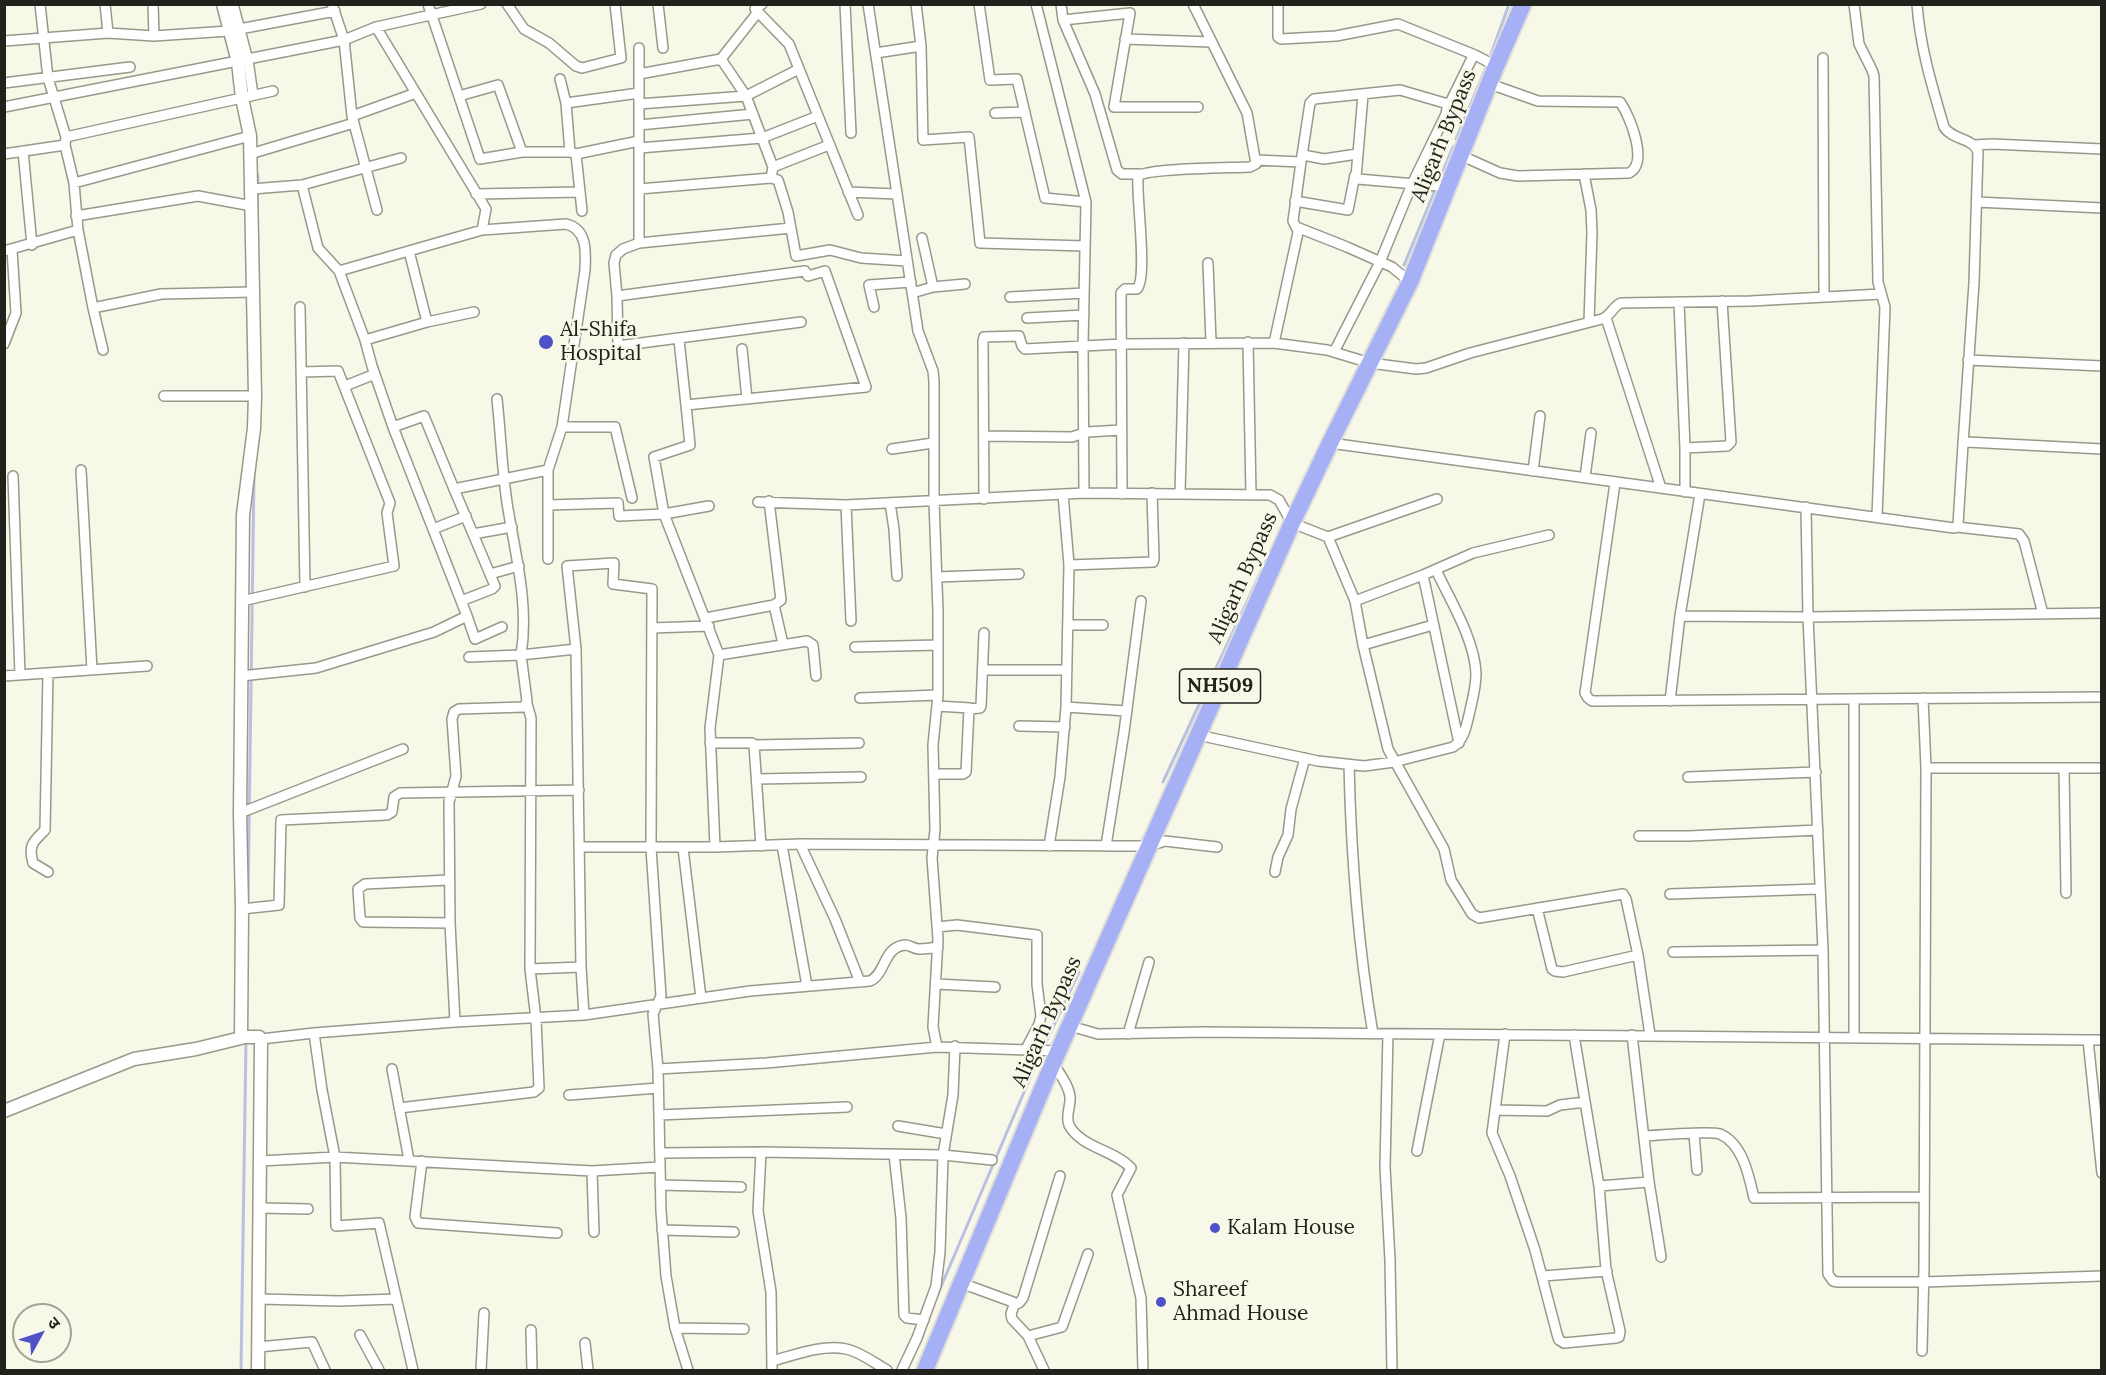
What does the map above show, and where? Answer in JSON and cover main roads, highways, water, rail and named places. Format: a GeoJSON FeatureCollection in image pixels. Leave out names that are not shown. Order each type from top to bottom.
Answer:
{"type":"FeatureCollection","features":[{"type":"Feature","properties":{"kind":"highway","name":"Aligarh Bypass"},"geometry":{"type":"LineString","coordinates":[[925,1371],[1056,1057],[1292,523],[1410,282],[1490,84],[1517,6]]}},
{"type":"Feature","properties":{"kind":"waterway"},"geometry":{"type":"LineString","coordinates":[[1491,54],[1508,7]]}},
{"type":"Feature","properties":{"kind":"waterway"},"geometry":{"type":"LineString","coordinates":[[1456,139],[1487,65]]}},
{"type":"Feature","properties":{"kind":"waterway"},"geometry":{"type":"LineString","coordinates":[[1440,178],[1453,147]]}},
{"type":"Feature","properties":{"kind":"waterway"},"geometry":{"type":"LineString","coordinates":[[256,171],[258,176],[257,212]]}},
{"type":"Feature","properties":{"kind":"waterway"},"geometry":{"type":"LineString","coordinates":[[1404,265],[1436,188]]}},
{"type":"Feature","properties":{"kind":"waterway"},"geometry":{"type":"LineString","coordinates":[[248,899],[254,476]]}},
{"type":"Feature","properties":{"kind":"waterway"},"geometry":{"type":"LineString","coordinates":[[1163,782],[1266,561]]}},
{"type":"Feature","properties":{"kind":"waterway"},"geometry":{"type":"LineString","coordinates":[[1045,1044],[1079,972]]}},
{"type":"Feature","properties":{"kind":"waterway"},"geometry":{"type":"LineString","coordinates":[[241,1370],[246,1040]]}},
{"type":"Feature","properties":{"kind":"waterway"},"geometry":{"type":"LineString","coordinates":[[937,1296],[1039,1057]]}},
{"type":"Feature","properties":{"kind":"place","name":"Al-Shifa Hospital"},"geometry":{"type":"Point","coordinates":[546,342]}},
{"type":"Feature","properties":{"kind":"place","name":"Kalam House"},"geometry":{"type":"Point","coordinates":[1215,1228]}},
{"type":"Feature","properties":{"kind":"place","name":"Shareef Ahmad House"},"geometry":{"type":"Point","coordinates":[1161,1302]}}]}
